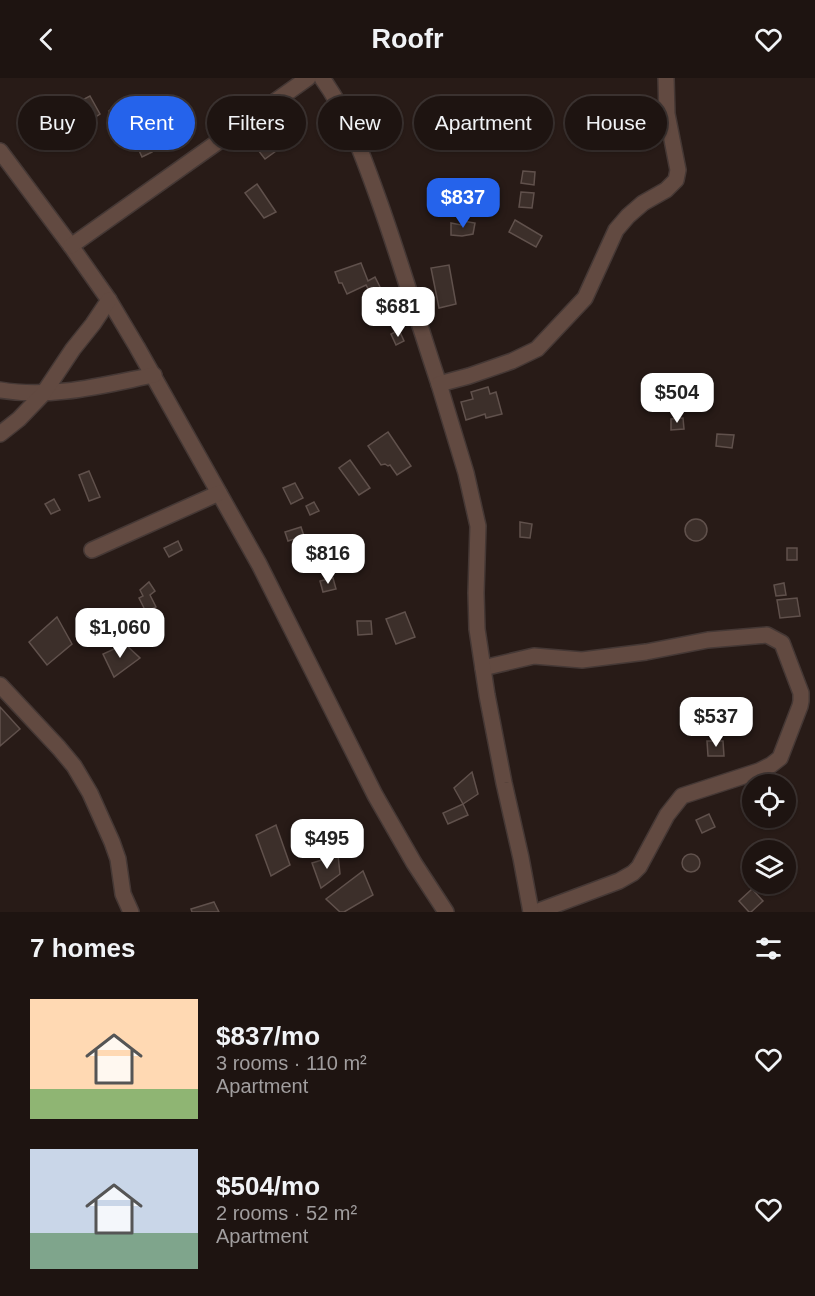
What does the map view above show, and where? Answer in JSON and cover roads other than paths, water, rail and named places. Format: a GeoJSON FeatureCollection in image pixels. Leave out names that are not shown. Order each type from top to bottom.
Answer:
{"type":"FeatureCollection","features":[{"type":"Feature","properties":{"kind":"street"},"geometry":{"type":"LineString","coordinates":[[71,246],[308,78]]}},
{"type":"Feature","properties":{"kind":"street"},"geometry":{"type":"LineString","coordinates":[[322,78],[339,104],[365,162],[392,239],[466,473],[478,526],[477,629],[483,668],[504,783],[534,912],[619,881],[633,873],[639,867],[667,815],[682,796],[759,771],[780,758],[801,706],[801,693],[782,643],[767,635],[708,640],[646,652],[582,660],[534,656],[483,668]]}},
{"type":"Feature","properties":{"kind":"street"},"geometry":{"type":"LineString","coordinates":[[439,384],[490,368],[537,349],[585,298],[616,230],[643,203],[666,190],[676,180],[678,170],[668,114],[666,78]]}},
{"type":"Feature","properties":{"kind":"street"},"geometry":{"type":"LineString","coordinates":[[0,151],[109,300],[154,375],[259,564],[375,795],[414,863],[446,912]]}},
{"type":"Feature","properties":{"kind":"street"},"geometry":{"type":"LineString","coordinates":[[0,434],[19,419],[43,393],[109,300]]}},
{"type":"Feature","properties":{"kind":"street"},"geometry":{"type":"LineString","coordinates":[[0,390],[69,392],[154,375]]}},
{"type":"Feature","properties":{"kind":"street"},"geometry":{"type":"LineString","coordinates":[[92,550],[219,493]]}},
{"type":"Feature","properties":{"kind":"street"},"geometry":{"type":"LineString","coordinates":[[0,685],[74,766],[90,793],[118,859],[123,894],[131,912]]}}]}
